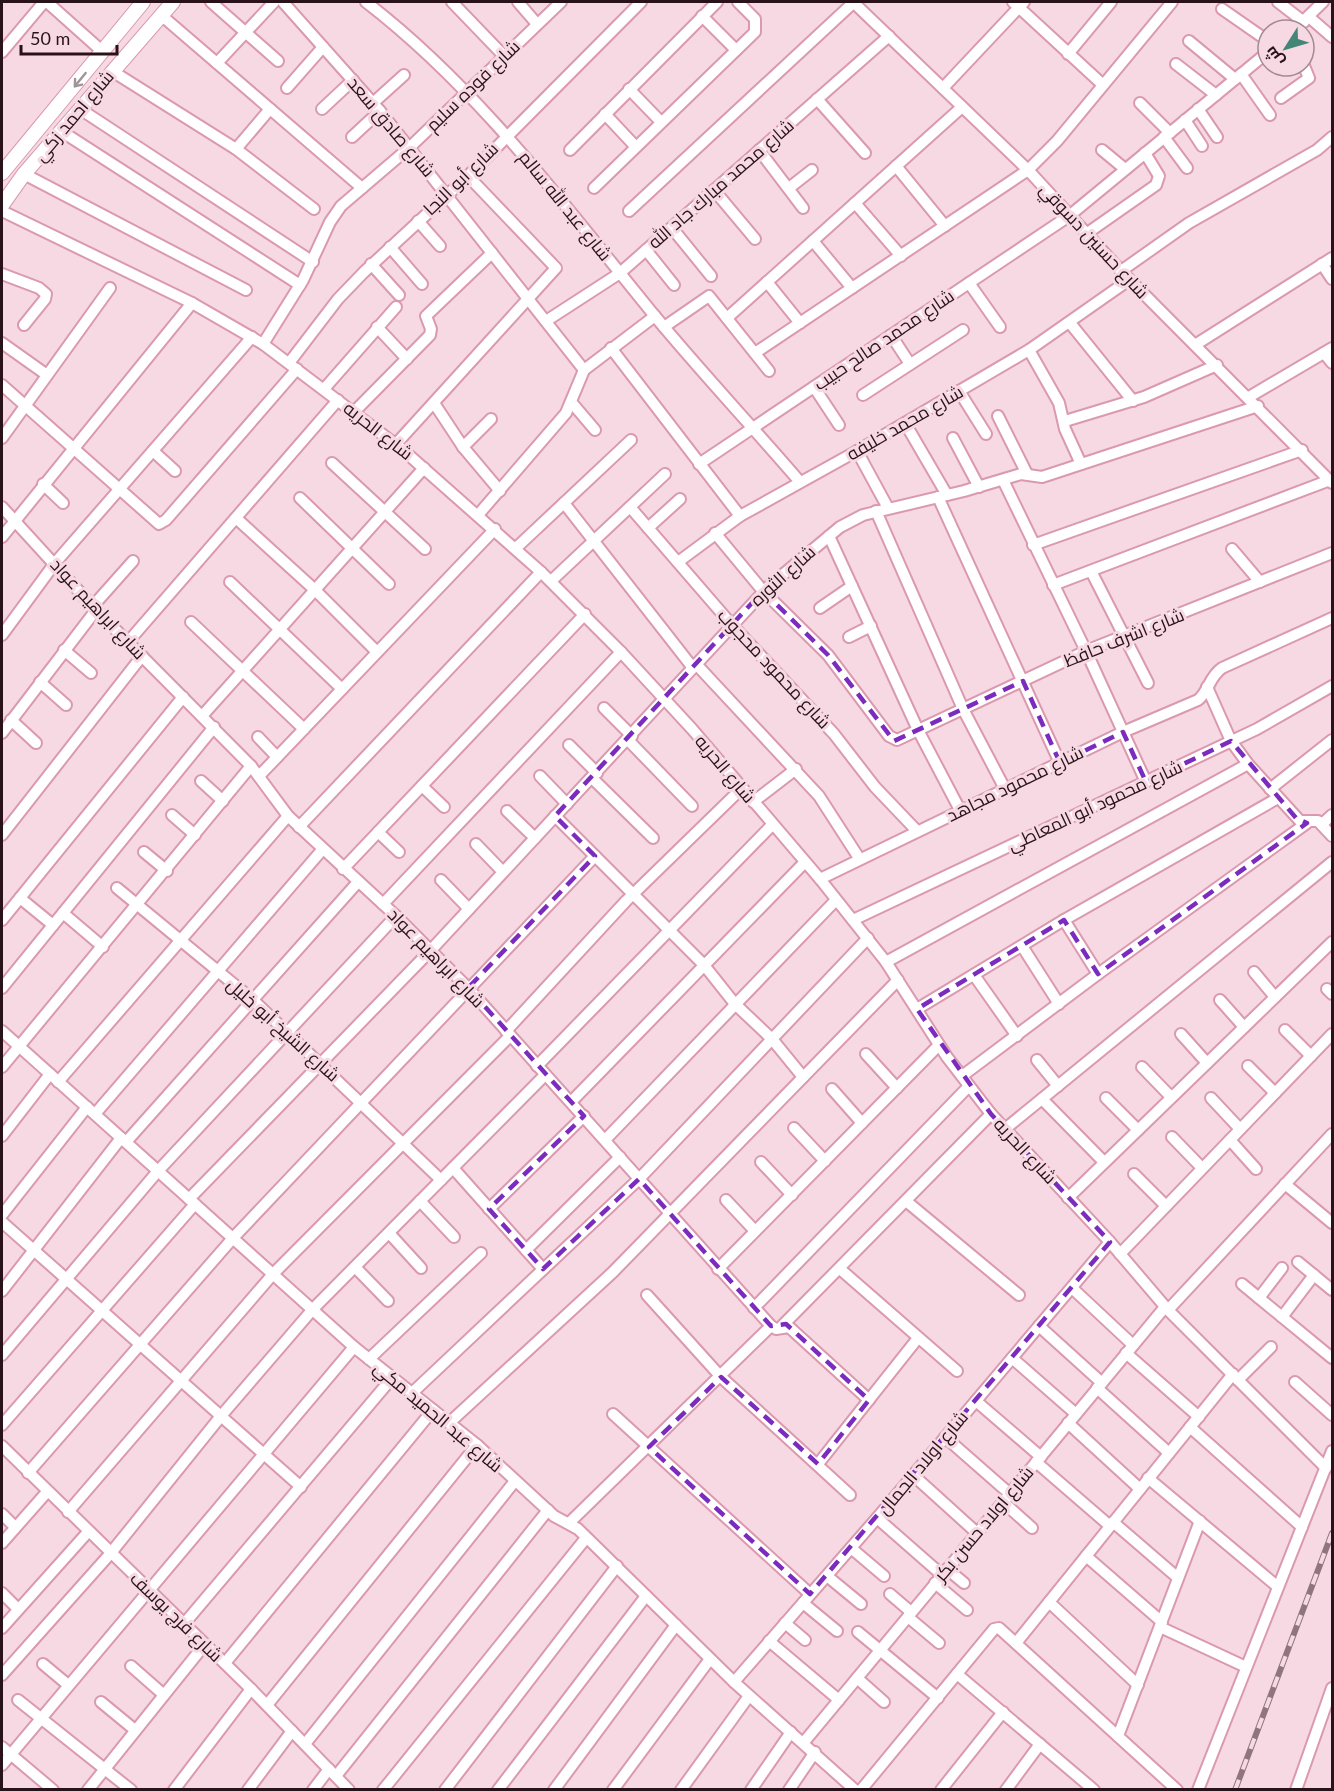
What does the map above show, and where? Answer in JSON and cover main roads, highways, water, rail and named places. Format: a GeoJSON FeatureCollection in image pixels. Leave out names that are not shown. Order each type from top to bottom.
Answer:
{"type":"FeatureCollection","features":[{"type":"Feature","properties":{"kind":"railway"},"geometry":{"type":"LineString","coordinates":[[1235,1790],[1332,1533]]}}]}
